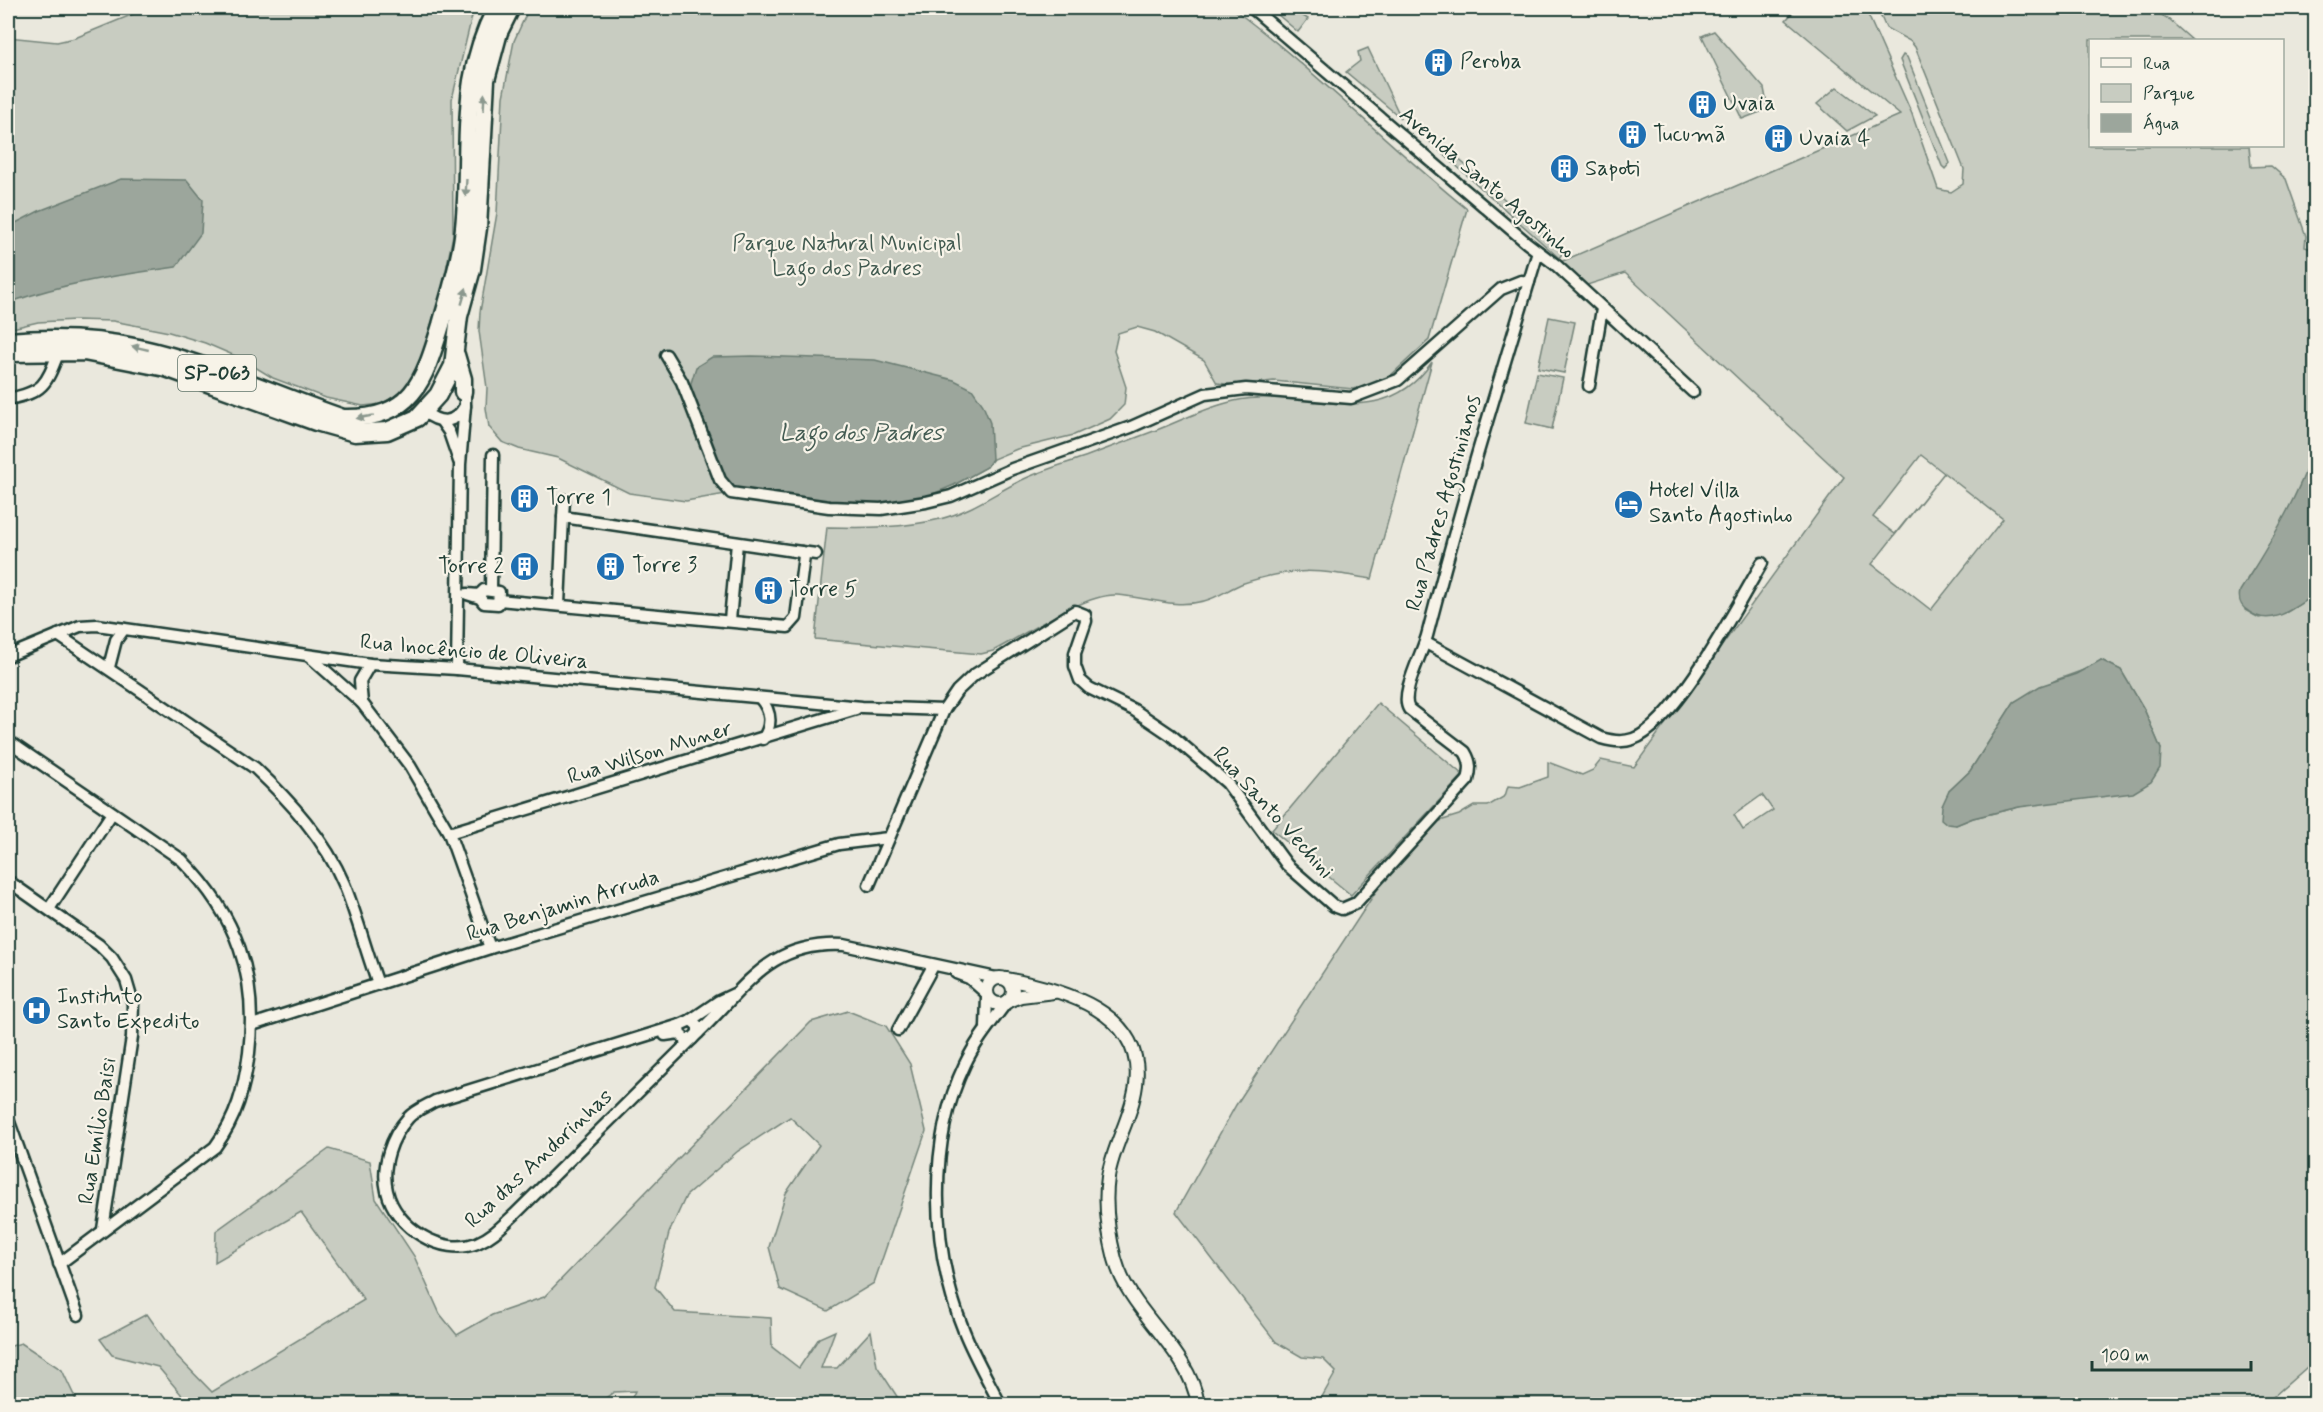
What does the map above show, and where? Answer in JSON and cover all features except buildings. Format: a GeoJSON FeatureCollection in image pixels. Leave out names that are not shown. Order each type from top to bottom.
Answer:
{"type":"FeatureCollection","features":[{"type":"Feature","properties":{"kind":"main road","name":"SP-063"},"geometry":{"type":"LineString","coordinates":[[8,341],[67,338],[140,348],[178,358],[343,418],[383,413],[415,389],[426,373],[460,255],[472,81],[481,45],[496,8]]}},
{"type":"Feature","properties":{"kind":"main road","name":"SP-063"},"geometry":{"type":"LineString","coordinates":[[8,354],[59,351],[113,356],[166,368],[316,422],[355,433],[387,431],[409,423],[424,412],[450,376],[459,316],[472,269],[478,228],[486,80],[499,32],[512,8]]}},
{"type":"Feature","properties":{"kind":"main road"},"geometry":{"type":"LineString","coordinates":[[455,353],[463,379],[464,399]]}},
{"type":"Feature","properties":{"kind":"main road"},"geometry":{"type":"LineString","coordinates":[[426,373],[439,372],[450,376]]}},
{"type":"Feature","properties":{"kind":"main road"},"geometry":{"type":"LineString","coordinates":[[415,389],[424,412]]}},
{"type":"Feature","properties":{"kind":"street","name":"Avenida Santo Agostinho"},"geometry":{"type":"LineString","coordinates":[[1252,8],[1556,265],[1693,392]]}},
{"type":"Feature","properties":{"kind":"street","name":"Rua Padres Agostinianos"},"geometry":{"type":"LineString","coordinates":[[1454,743],[1406,705],[1407,693],[1426,643],[1454,531],[1538,252]]}},
{"type":"Feature","properties":{"kind":"street"},"geometry":{"type":"LineString","coordinates":[[666,355],[682,382],[720,480],[731,493],[829,507],[881,509],[951,496],[1012,469],[1131,427],[1205,394],[1246,389],[1351,398],[1371,393],[1398,380],[1501,289],[1521,281],[1529,282]]}},
{"type":"Feature","properties":{"kind":"street"},"geometry":{"type":"LineString","coordinates":[[1589,386],[1602,309]]}},
{"type":"Feature","properties":{"kind":"street"},"geometry":{"type":"LineString","coordinates":[[8,399],[38,390],[51,372],[59,351]]}},
{"type":"Feature","properties":{"kind":"street"},"geometry":{"type":"LineString","coordinates":[[450,376],[464,399],[460,464],[462,594],[457,669]]}},
{"type":"Feature","properties":{"kind":"street"},"geometry":{"type":"LineString","coordinates":[[442,422],[458,416],[464,399]]}},
{"type":"Feature","properties":{"kind":"street"},"geometry":{"type":"LineString","coordinates":[[424,412],[442,422],[449,432],[460,464]]}},
{"type":"Feature","properties":{"kind":"street"},"geometry":{"type":"LineString","coordinates":[[491,590],[492,456]]}},
{"type":"Feature","properties":{"kind":"street"},"geometry":{"type":"LineString","coordinates":[[559,605],[564,500]]}},
{"type":"Feature","properties":{"kind":"street"},"geometry":{"type":"LineString","coordinates":[[563,517],[816,554]]}},
{"type":"Feature","properties":{"kind":"street"},"geometry":{"type":"LineString","coordinates":[[730,621],[737,543]]}},
{"type":"Feature","properties":{"kind":"street"},"geometry":{"type":"LineString","coordinates":[[500,600],[791,626],[796,618],[804,556],[801,552]]}},
{"type":"Feature","properties":{"kind":"street"},"geometry":{"type":"LineString","coordinates":[[1426,643],[1601,738],[1615,741],[1632,739],[1647,731],[1695,676],[1762,564]]}},
{"type":"Feature","properties":{"kind":"street"},"geometry":{"type":"LineString","coordinates":[[491,590],[500,593],[500,600],[498,604],[486,603],[480,598],[462,594],[479,595],[491,590]]}},
{"type":"Feature","properties":{"kind":"street","name":"Rua Santo Vechini"},"geometry":{"type":"LineString","coordinates":[[869,885],[944,710],[957,691],[974,675],[1069,613],[1081,613],[1086,621],[1075,653],[1075,666],[1080,680],[1089,688],[1134,710],[1172,735],[1219,776],[1287,865],[1334,906],[1342,909],[1356,903],[1468,780],[1470,760],[1454,743]]}},
{"type":"Feature","properties":{"kind":"street","name":"Rua Inocêncio de Oliveira"},"geometry":{"type":"LineString","coordinates":[[8,657],[80,626],[124,629],[370,664],[457,669],[862,707],[944,710]]}},
{"type":"Feature","properties":{"kind":"street"},"geometry":{"type":"LineString","coordinates":[[109,668],[116,640],[124,629]]}},
{"type":"Feature","properties":{"kind":"street"},"geometry":{"type":"LineString","coordinates":[[58,635],[255,768],[284,795],[318,838],[343,883],[378,984]]}},
{"type":"Feature","properties":{"kind":"street"},"geometry":{"type":"LineString","coordinates":[[309,656],[362,703],[410,766],[449,833],[490,948]]}},
{"type":"Feature","properties":{"kind":"street"},"geometry":{"type":"LineString","coordinates":[[362,703],[360,681],[370,664]]}},
{"type":"Feature","properties":{"kind":"street"},"geometry":{"type":"LineString","coordinates":[[760,698],[767,706],[770,718],[770,729],[763,739]]}},
{"type":"Feature","properties":{"kind":"street","name":"Rua Wilson Muner"},"geometry":{"type":"LineString","coordinates":[[449,833],[862,707]]}},
{"type":"Feature","properties":{"kind":"street"},"geometry":{"type":"LineString","coordinates":[[8,741],[183,860],[205,884],[229,921],[244,959],[251,993],[252,1024],[245,1087],[237,1114],[228,1129],[215,1147],[59,1264]]}},
{"type":"Feature","properties":{"kind":"street"},"geometry":{"type":"LineString","coordinates":[[49,909],[112,813]]}},
{"type":"Feature","properties":{"kind":"street","name":"Rua Benjamin Arruda"},"geometry":{"type":"LineString","coordinates":[[252,1024],[490,948],[839,844],[888,838]]}},
{"type":"Feature","properties":{"kind":"street","name":"Rua Emílio Baisi"},"geometry":{"type":"LineString","coordinates":[[8,881],[49,909],[112,958],[126,980],[133,1004],[132,1037],[103,1229]]}},
{"type":"Feature","properties":{"kind":"street","name":"Rua das Andorinhas"},"geometry":{"type":"LineString","coordinates":[[735,994],[719,1001],[691,1020],[696,1023],[686,1033],[666,1064],[502,1226],[477,1244],[455,1247],[435,1244],[415,1231],[399,1215],[387,1193],[385,1174],[396,1133],[410,1116],[435,1101],[650,1037],[686,1033],[735,994],[770,961],[803,946],[844,945],[947,969],[966,970],[1001,978]]}},
{"type":"Feature","properties":{"kind":"street"},"geometry":{"type":"LineString","coordinates":[[898,1030],[933,966]]}},
{"type":"Feature","properties":{"kind":"street","name":"Rua das Andorinhas"},"geometry":{"type":"LineString","coordinates":[[947,969],[969,978],[987,995]]}},
{"type":"Feature","properties":{"kind":"street"},"geometry":{"type":"LineString","coordinates":[[1000,1404],[963,1330],[950,1289],[939,1229],[938,1180],[944,1130],[965,1064],[986,1028],[1007,1002],[1013,990],[1001,978]]}},
{"type":"Feature","properties":{"kind":"street"},"geometry":{"type":"LineString","coordinates":[[986,1028],[987,985],[1001,978],[1058,992],[1089,1003],[1108,1015],[1121,1030],[1131,1047],[1136,1065],[1137,1085],[1108,1176],[1108,1226],[1116,1261],[1126,1285],[1189,1376],[1198,1404]]}},
{"type":"Feature","properties":{"kind":"street"},"geometry":{"type":"LineString","coordinates":[[987,995],[995,1004],[1021,996],[1058,992]]}},
{"type":"Feature","properties":{"kind":"street"},"geometry":{"type":"LineString","coordinates":[[8,1119],[78,1315]]}},
{"type":"Feature","properties":{"kind":"green space"},"geometry":{"type":"Polygon","coordinates":[[[148,8],[474,8],[452,99],[453,235],[434,328],[413,380],[398,394],[382,404],[363,406],[326,398],[273,378],[240,358],[205,343],[169,332],[113,321],[75,320],[38,322],[8,329],[8,37],[57,42],[75,38],[148,8]]]}},
{"type":"Feature","properties":{"kind":"green space","name":"Parque Natural Municipal Lago dos Padres"},"geometry":{"type":"Polygon","coordinates":[[[529,8],[1232,8],[1292,56],[1467,209],[1429,340],[1389,377],[1372,385],[1353,389],[1274,381],[1235,385],[1217,383],[1204,360],[1155,332],[1137,327],[1118,333],[1114,351],[1126,387],[1124,405],[1110,419],[1074,435],[1017,449],[993,459],[987,467],[954,485],[731,493],[686,501],[629,493],[558,458],[519,449],[502,442],[489,427],[486,408],[487,388],[479,331],[480,312],[497,213],[503,97],[514,41],[529,8]]]}},
{"type":"Feature","properties":{"kind":"green space"},"geometry":{"type":"Polygon","coordinates":[[[1270,8],[1290,8],[1308,19],[1298,32],[1270,8]]]}},
{"type":"Feature","properties":{"kind":"green space"},"geometry":{"type":"Polygon","coordinates":[[[1797,8],[1865,8],[1912,114],[1938,189],[1951,192],[1963,184],[1964,169],[1915,47],[1910,41],[1886,28],[1877,8],[2150,8],[2167,18],[2191,39],[2089,39],[2089,147],[2249,147],[2251,167],[2271,166],[2286,179],[2306,236],[2305,247],[2315,250],[2315,446],[2302,483],[2272,542],[2247,579],[2245,610],[2259,618],[2287,612],[2315,594],[2315,1360],[2265,1404],[1318,1404],[1336,1372],[1323,1359],[1302,1357],[1276,1342],[1176,1212],[1236,1105],[1392,867],[1427,825],[1459,815],[1474,806],[1488,806],[1505,796],[1508,786],[1520,787],[1548,777],[1548,762],[1582,775],[1593,770],[1601,760],[1634,767],[1844,477],[1625,273],[1584,286],[1558,263],[1900,115],[1786,20],[1797,8]],[[1921,455],[1873,517],[1895,534],[1944,473],[1921,455]],[[1944,473],[1872,564],[1931,610],[2003,519],[1944,473]],[[2101,660],[2092,667],[2056,680],[2014,702],[1970,771],[1949,791],[1956,825],[1973,818],[2019,807],[2161,749],[2144,709],[2121,670],[2101,660]],[[1762,795],[1734,815],[1743,830],[1773,810],[1762,795]]]}},
{"type":"Feature","properties":{"kind":"green space"},"geometry":{"type":"Polygon","coordinates":[[[1714,31],[1764,88],[1768,109],[1742,119],[1702,36],[1714,31]]]}},
{"type":"Feature","properties":{"kind":"green space"},"geometry":{"type":"Polygon","coordinates":[[[1368,48],[1401,118],[1346,72],[1360,61],[1358,52],[1368,48]]]}},
{"type":"Feature","properties":{"kind":"green space"},"geometry":{"type":"Polygon","coordinates":[[[1903,55],[1907,57],[1950,163],[1945,169],[1900,60],[1903,55]]]}},
{"type":"Feature","properties":{"kind":"green space"},"geometry":{"type":"Polygon","coordinates":[[[1837,87],[1875,116],[1847,131],[1817,104],[1837,87]]]}},
{"type":"Feature","properties":{"kind":"green space"},"geometry":{"type":"Polygon","coordinates":[[[1431,143],[1440,143],[1564,251],[1559,258],[1431,143]]]}},
{"type":"Feature","properties":{"kind":"green space"},"geometry":{"type":"Polygon","coordinates":[[[1549,317],[1575,322],[1564,373],[1538,368],[1549,317]]]}},
{"type":"Feature","properties":{"kind":"green space"},"geometry":{"type":"Polygon","coordinates":[[[1432,362],[1372,579],[1306,571],[1276,574],[1241,584],[1214,598],[1182,604],[1128,596],[1104,596],[1055,616],[993,651],[981,654],[815,639],[827,527],[898,526],[951,516],[1036,474],[1234,401],[1261,398],[1340,404],[1365,403],[1389,397],[1412,385],[1432,362]]]}},
{"type":"Feature","properties":{"kind":"green space"},"geometry":{"type":"Polygon","coordinates":[[[1537,373],[1563,378],[1552,429],[1526,423],[1537,373]]]}},
{"type":"Feature","properties":{"kind":"green space"},"geometry":{"type":"Polygon","coordinates":[[[1378,703],[1463,775],[1351,895],[1272,830],[1378,703]]]}},
{"type":"Feature","properties":{"kind":"green space"},"geometry":{"type":"Polygon","coordinates":[[[848,1011],[886,1026],[910,1064],[926,1131],[874,1283],[828,1311],[780,1289],[769,1247],[786,1193],[819,1145],[790,1117],[738,1151],[686,1196],[669,1233],[655,1287],[675,1312],[771,1318],[772,1347],[799,1368],[819,1338],[835,1331],[821,1368],[837,1368],[871,1331],[877,1366],[902,1404],[629,1404],[635,1391],[614,1392],[597,1404],[184,1404],[181,1394],[158,1367],[112,1355],[100,1339],[147,1314],[175,1354],[212,1392],[364,1300],[301,1212],[215,1262],[216,1231],[329,1149],[370,1161],[376,1199],[414,1256],[440,1314],[457,1335],[492,1315],[544,1297],[811,1022],[848,1011]]]}},
{"type":"Feature","properties":{"kind":"green space"},"geometry":{"type":"Polygon","coordinates":[[[21,1343],[62,1370],[78,1404],[8,1404],[8,1347],[21,1343]]]}},
{"type":"Feature","properties":{"kind":"water"},"geometry":{"type":"Polygon","coordinates":[[[121,179],[187,180],[203,200],[201,233],[176,267],[70,285],[8,303],[8,227],[39,211],[121,179]]]}},
{"type":"Feature","properties":{"kind":"water","name":"Lago dos Padres"},"geometry":{"type":"Polygon","coordinates":[[[712,357],[875,360],[954,380],[972,389],[983,405],[990,423],[992,459],[987,467],[954,485],[919,500],[880,508],[731,493],[692,405],[690,386],[696,367],[712,357]]]}},
{"type":"Feature","properties":{"kind":"water"},"geometry":{"type":"Polygon","coordinates":[[[2315,446],[2315,594],[2283,614],[2265,618],[2257,616],[2241,605],[2240,591],[2291,503],[2315,446]]]}},
{"type":"Feature","properties":{"kind":"water"},"geometry":{"type":"Polygon","coordinates":[[[2101,660],[2121,670],[2144,709],[2161,749],[2160,768],[2151,782],[2133,793],[2019,807],[1973,818],[1956,825],[1947,824],[1941,819],[1942,806],[1949,791],[1970,771],[2014,702],[2040,686],[2076,674],[2101,660]]]}},
{"type":"Feature","properties":{"kind":"place","name":"Peroba"},"geometry":{"type":"Point","coordinates":[1439,62]}},
{"type":"Feature","properties":{"kind":"place","name":"Uvaia"},"geometry":{"type":"Point","coordinates":[1702,104]}},
{"type":"Feature","properties":{"kind":"place","name":"Tucumã"},"geometry":{"type":"Point","coordinates":[1632,135]}},
{"type":"Feature","properties":{"kind":"place","name":"Uvaia 4"},"geometry":{"type":"Point","coordinates":[1778,139]}},
{"type":"Feature","properties":{"kind":"place","name":"Sapoti"},"geometry":{"type":"Point","coordinates":[1564,169]}},
{"type":"Feature","properties":{"kind":"place","name":"Torre 1"},"geometry":{"type":"Point","coordinates":[525,498]}},
{"type":"Feature","properties":{"kind":"place","name":"Hotel Villa Santo Agostinho"},"geometry":{"type":"Point","coordinates":[1628,504]}},
{"type":"Feature","properties":{"kind":"place","name":"Torre 3"},"geometry":{"type":"Point","coordinates":[611,566]}},
{"type":"Feature","properties":{"kind":"place","name":"Torre 2"},"geometry":{"type":"Point","coordinates":[525,567]}},
{"type":"Feature","properties":{"kind":"place","name":"Torre 5"},"geometry":{"type":"Point","coordinates":[768,590]}},
{"type":"Feature","properties":{"kind":"place","name":"Instituto Santo Expedito"},"geometry":{"type":"Point","coordinates":[36,1010]}}]}
